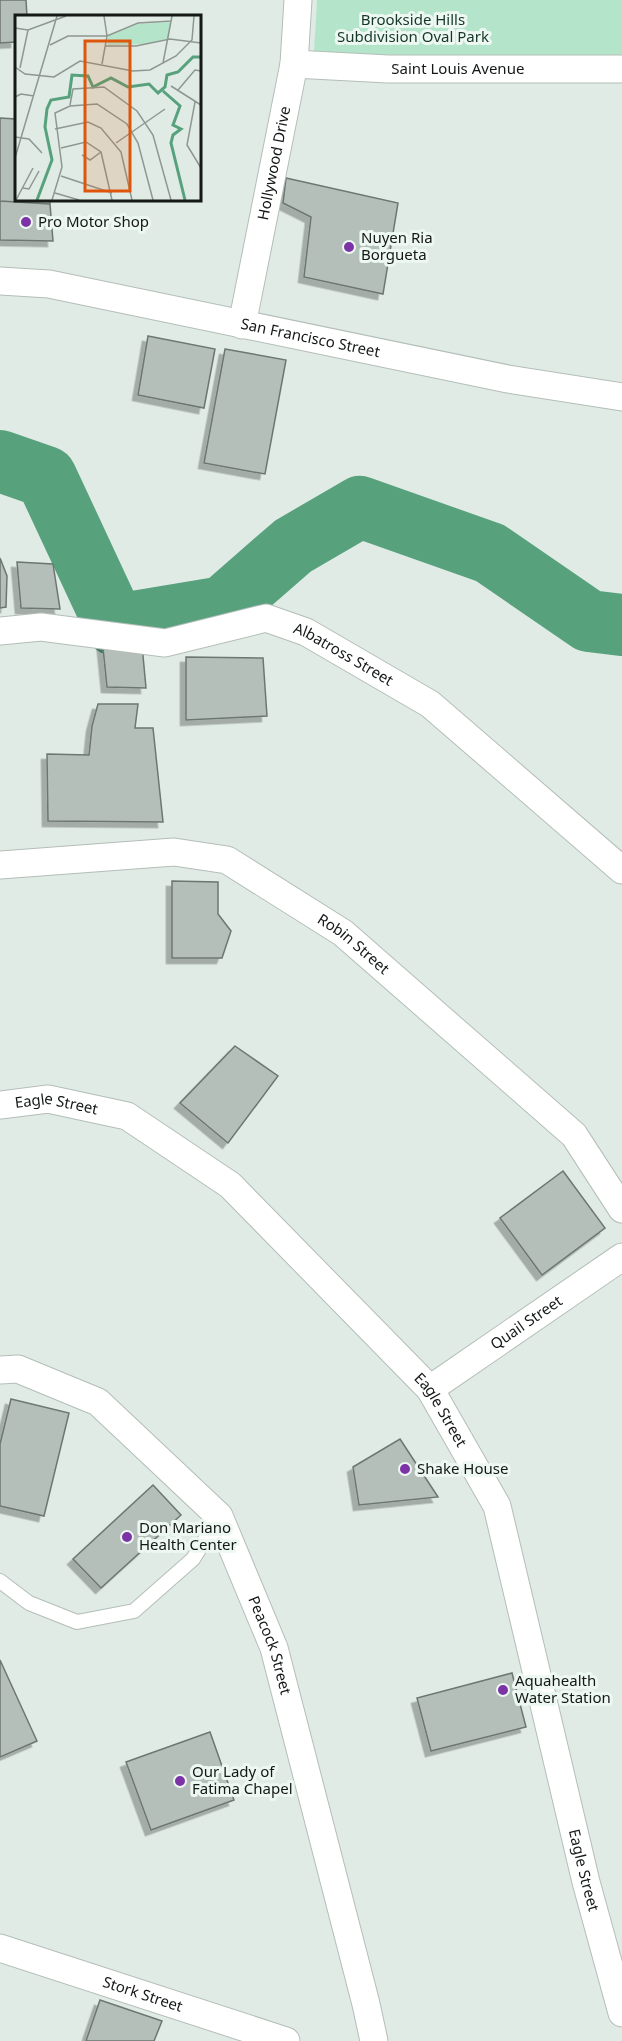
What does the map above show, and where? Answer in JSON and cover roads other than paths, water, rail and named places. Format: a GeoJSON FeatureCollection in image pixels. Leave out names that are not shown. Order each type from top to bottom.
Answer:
{"type":"FeatureCollection","features":[{"type":"Feature","properties":{"kind":"street","name":"Hollywood Drive"},"geometry":{"type":"LineString","coordinates":[[242,324],[294,64],[298,0]]}},
{"type":"Feature","properties":{"kind":"street","name":"Saint Louis Avenue"},"geometry":{"type":"LineString","coordinates":[[294,64],[388,69],[622,69]]}},
{"type":"Feature","properties":{"kind":"street","name":"San Francisco Street"},"geometry":{"type":"LineString","coordinates":[[0,281],[49,284],[508,379],[622,397]]}},
{"type":"Feature","properties":{"kind":"street","name":"Albatross Street"},"geometry":{"type":"LineString","coordinates":[[0,631],[41,627],[165,643],[266,618],[306,632],[430,704],[622,870]]}},
{"type":"Feature","properties":{"kind":"street","name":"Robin Street"},"geometry":{"type":"LineString","coordinates":[[0,865],[174,852],[226,860],[343,933],[574,1135],[622,1209]]}},
{"type":"Feature","properties":{"kind":"street","name":"Eagle Street"},"geometry":{"type":"LineString","coordinates":[[0,1105],[48,1099],[127,1116],[230,1185],[430,1389],[497,1506],[586,1882],[622,2013]]}},
{"type":"Feature","properties":{"kind":"street","name":"Quail Street"},"geometry":{"type":"LineString","coordinates":[[430,1389],[622,1257]]}},
{"type":"Feature","properties":{"kind":"street","name":"Peacock Street"},"geometry":{"type":"LineString","coordinates":[[0,1370],[18,1369],[98,1402],[219,1516],[274,1648],[374,2041]]}},
{"type":"Feature","properties":{"kind":"street","name":"Stork Street"},"geometry":{"type":"LineString","coordinates":[[0,1948],[286,2041]]}},
{"type":"Feature","properties":{"kind":"lane"},"geometry":{"type":"LineString","coordinates":[[0,1581],[29,1603],[77,1622],[134,1611],[193,1558],[219,1516]]}},
{"type":"Feature","properties":{"kind":"waterway"},"geometry":{"type":"LineString","coordinates":[[0,461],[46,477],[115,625],[223,607],[293,546],[360,507],[490,553],[589,621],[622,625]]}},
{"type":"Feature","properties":{"kind":"place","name":"Pro Motor Shop"},"geometry":{"type":"Point","coordinates":[26,222]}},
{"type":"Feature","properties":{"kind":"place","name":"Nuyen Ria Borgueta"},"geometry":{"type":"Point","coordinates":[349,247]}},
{"type":"Feature","properties":{"kind":"place","name":"Shake House"},"geometry":{"type":"Point","coordinates":[405,1469]}},
{"type":"Feature","properties":{"kind":"place","name":"Don Mariano Health Center"},"geometry":{"type":"Point","coordinates":[127,1537]}},
{"type":"Feature","properties":{"kind":"place","name":"Aquahealth Water Station"},"geometry":{"type":"Point","coordinates":[503,1690]}},
{"type":"Feature","properties":{"kind":"place","name":"Our Lady of Fatima Chapel"},"geometry":{"type":"Point","coordinates":[180,1781]}},
{"type":"Feature","properties":{"kind":"park label","name":"Brookside Hills Subdivision Oval Park"},"geometry":{"type":"Point","coordinates":[413,28]}}]}
